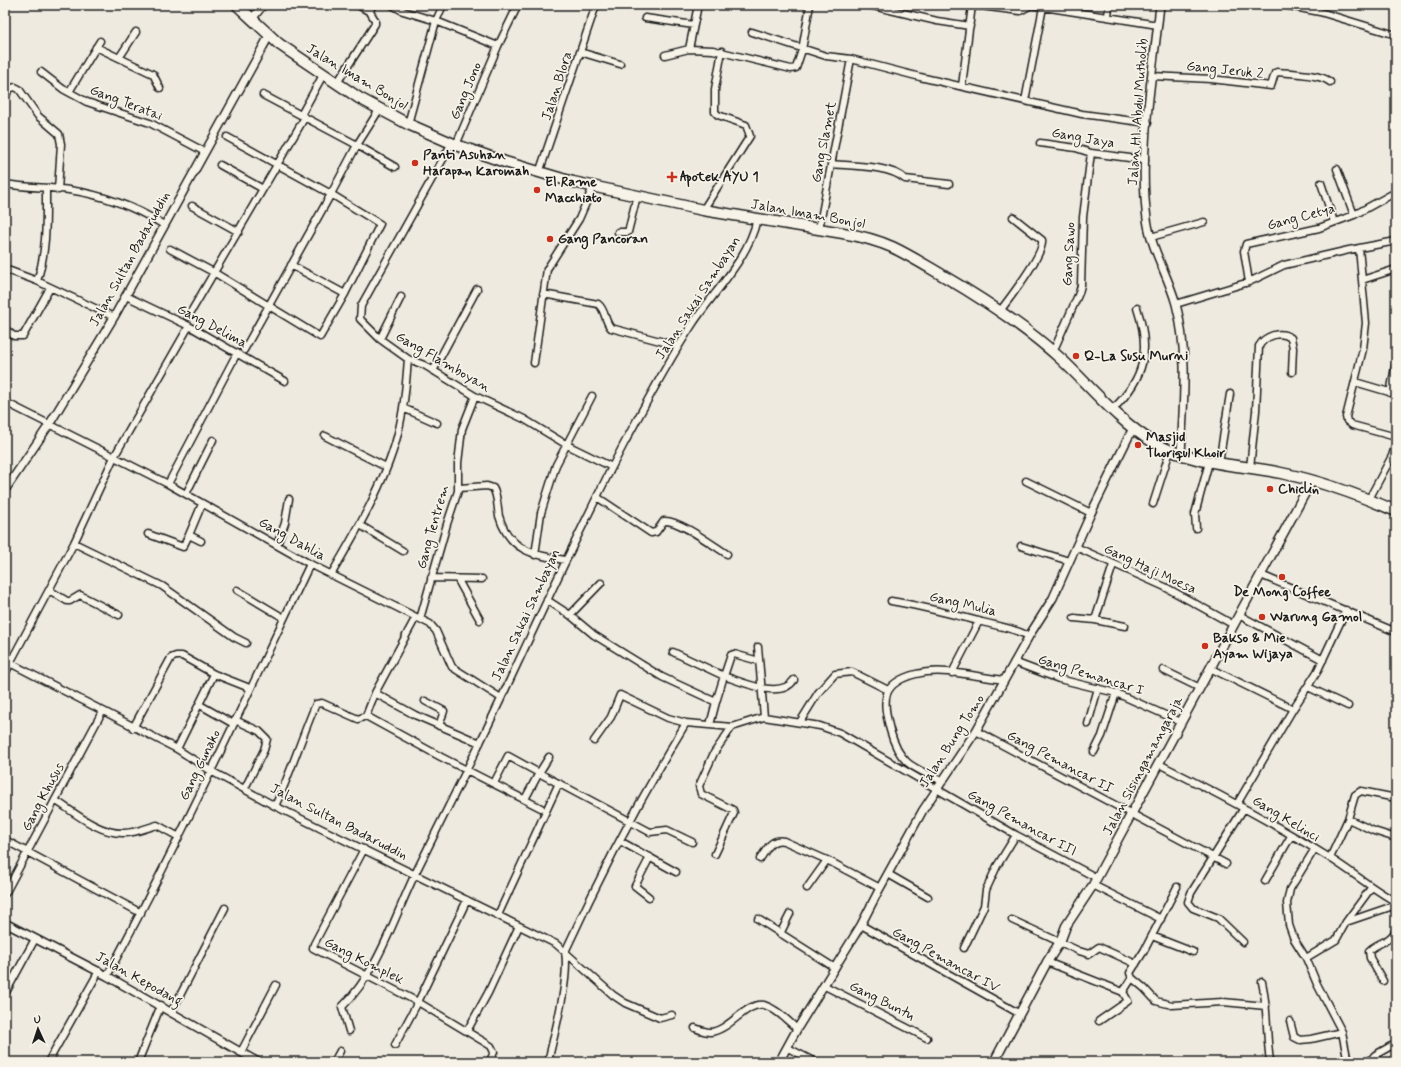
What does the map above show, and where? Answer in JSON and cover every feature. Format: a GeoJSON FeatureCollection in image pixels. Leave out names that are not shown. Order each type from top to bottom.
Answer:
{"type":"FeatureCollection","features":[{"type":"Feature","properties":{"kind":"highway","name":"Jalan Imam Bonjol"},"geometry":{"type":"LineString","coordinates":[[237,5],[269,36],[323,75],[379,110],[408,124],[454,144],[540,173],[593,187],[703,210],[866,238],[892,247],[958,284],[1000,311],[1053,352],[1133,428],[1170,451],[1181,455],[1214,462],[1312,480],[1369,499],[1396,511]]}},
{"type":"Feature","properties":{"kind":"main road","name":"Jalan Sisingamangaraja"},"geometry":{"type":"LineString","coordinates":[[994,1062],[1047,962],[1060,942],[1066,926],[1093,886],[1312,480]]}},
{"type":"Feature","properties":{"kind":"street"},"geometry":{"type":"LineString","coordinates":[[252,20],[263,5]]}},
{"type":"Feature","properties":{"kind":"street"},"geometry":{"type":"LineString","coordinates":[[337,83],[375,24],[375,20],[370,12],[358,5]]}},
{"type":"Feature","properties":{"kind":"street"},"geometry":{"type":"LineString","coordinates":[[370,12],[372,5]]}},
{"type":"Feature","properties":{"kind":"street"},"geometry":{"type":"LineString","coordinates":[[392,5],[403,11],[436,21],[498,46]]}},
{"type":"Feature","properties":{"kind":"street"},"geometry":{"type":"LineString","coordinates":[[408,124],[436,21],[443,5]]}},
{"type":"Feature","properties":{"kind":"street","name":"Gang Jono"},"geometry":{"type":"LineString","coordinates":[[454,144],[518,5]]}},
{"type":"Feature","properties":{"kind":"street","name":"Jalan Blora"},"geometry":{"type":"LineString","coordinates":[[540,173],[596,5]]}},
{"type":"Feature","properties":{"kind":"street"},"geometry":{"type":"LineString","coordinates":[[689,49],[698,5]]}},
{"type":"Feature","properties":{"kind":"street"},"geometry":{"type":"LineString","coordinates":[[665,55],[689,49],[722,52],[791,69],[796,68],[802,50],[810,5]]}},
{"type":"Feature","properties":{"kind":"street"},"geometry":{"type":"LineString","coordinates":[[869,5],[937,21],[970,26]]}},
{"type":"Feature","properties":{"kind":"street"},"geometry":{"type":"LineString","coordinates":[[962,86],[972,5],[1020,11],[1031,5],[1158,25]]}},
{"type":"Feature","properties":{"kind":"street"},"geometry":{"type":"LineString","coordinates":[[1108,17],[1109,5]]}},
{"type":"Feature","properties":{"kind":"street","name":"Jalan HI. Abdul Mutholib"},"geometry":{"type":"LineString","coordinates":[[1160,5],[1152,76],[1144,177],[1147,220],[1176,304],[1180,326],[1183,369],[1181,455]]}},
{"type":"Feature","properties":{"kind":"street"},"geometry":{"type":"LineString","coordinates":[[1284,5],[1320,12],[1396,35]]}},
{"type":"Feature","properties":{"kind":"street"},"geometry":{"type":"LineString","coordinates":[[1025,101],[1043,7]]}},
{"type":"Feature","properties":{"kind":"street"},"geometry":{"type":"LineString","coordinates":[[645,18],[694,25]]}},
{"type":"Feature","properties":{"kind":"street"},"geometry":{"type":"LineString","coordinates":[[119,58],[136,32]]}},
{"type":"Feature","properties":{"kind":"street"},"geometry":{"type":"LineString","coordinates":[[752,32],[802,50],[826,56],[851,59],[920,77],[1082,114],[1148,123]]}},
{"type":"Feature","properties":{"kind":"street","name":"Jalan Sultan Badaruddin"},"geometry":{"type":"LineString","coordinates":[[5,490],[49,424],[114,317],[269,36]]}},
{"type":"Feature","properties":{"kind":"street"},"geometry":{"type":"LineString","coordinates":[[69,92],[100,41]]}},
{"type":"Feature","properties":{"kind":"street"},"geometry":{"type":"LineString","coordinates":[[96,47],[153,74],[160,88]]}},
{"type":"Feature","properties":{"kind":"street"},"geometry":{"type":"LineString","coordinates":[[580,52],[620,64]]}},
{"type":"Feature","properties":{"kind":"street"},"geometry":{"type":"LineString","coordinates":[[703,210],[750,136],[746,125],[718,115],[715,112],[715,89],[722,52]]}},
{"type":"Feature","properties":{"kind":"street","name":"Gang Slamet"},"geometry":{"type":"LineString","coordinates":[[819,229],[851,59]]}},
{"type":"Feature","properties":{"kind":"street","name":"Gang Teratai"},"geometry":{"type":"LineString","coordinates":[[41,72],[69,92],[87,102],[150,123],[205,152]]}},
{"type":"Feature","properties":{"kind":"street","name":"Gang Jeruk 2"},"geometry":{"type":"LineString","coordinates":[[1152,76],[1211,79],[1271,86],[1275,73],[1277,72],[1312,76],[1328,80],[1330,82]]}},
{"type":"Feature","properties":{"kind":"street"},"geometry":{"type":"LineString","coordinates":[[188,317],[239,232],[277,164],[323,75]]}},
{"type":"Feature","properties":{"kind":"street"},"geometry":{"type":"LineString","coordinates":[[5,98],[10,89],[15,87],[18,89],[38,116],[59,134],[61,144],[58,190]]}},
{"type":"Feature","properties":{"kind":"street"},"geometry":{"type":"LineString","coordinates":[[263,95],[395,167]]}},
{"type":"Feature","properties":{"kind":"street"},"geometry":{"type":"LineString","coordinates":[[244,350],[357,145],[379,110]]}},
{"type":"Feature","properties":{"kind":"street"},"geometry":{"type":"LineString","coordinates":[[170,249],[215,273],[320,337],[345,294],[380,224],[331,194],[227,137]]}},
{"type":"Feature","properties":{"kind":"street","name":"Gang Jaya"},"geometry":{"type":"LineString","coordinates":[[1040,143],[1076,148],[1091,153],[1145,160]]}},
{"type":"Feature","properties":{"kind":"street","name":"Gang Flamboyan"},"geometry":{"type":"LineString","coordinates":[[454,144],[361,306],[360,320],[380,339],[408,359],[424,365],[475,396],[524,419],[567,445],[612,467]]}},
{"type":"Feature","properties":{"kind":"street","name":"Gang Sawo"},"geometry":{"type":"LineString","coordinates":[[1053,352],[1079,293],[1083,217],[1091,153]]}},
{"type":"Feature","properties":{"kind":"street"},"geometry":{"type":"LineString","coordinates":[[831,164],[863,166],[900,174],[905,179],[949,184]]}},
{"type":"Feature","properties":{"kind":"street"},"geometry":{"type":"LineString","coordinates":[[220,166],[263,189]]}},
{"type":"Feature","properties":{"kind":"street"},"geometry":{"type":"LineString","coordinates":[[1337,169],[1354,215]]}},
{"type":"Feature","properties":{"kind":"street"},"geometry":{"type":"LineString","coordinates":[[1321,183],[1334,222]]}},
{"type":"Feature","properties":{"kind":"street"},"geometry":{"type":"LineString","coordinates":[[5,184],[110,198],[145,213],[164,225]]}},
{"type":"Feature","properties":{"kind":"street"},"geometry":{"type":"LineString","coordinates":[[534,363],[547,269],[579,219],[593,187]]}},
{"type":"Feature","properties":{"kind":"street"},"geometry":{"type":"LineString","coordinates":[[37,281],[45,247],[46,189]]}},
{"type":"Feature","properties":{"kind":"street","name":"Gang Cetya"},"geometry":{"type":"LineString","coordinates":[[1249,282],[1244,251],[1246,244],[1319,228],[1354,215],[1396,192]]}},
{"type":"Feature","properties":{"kind":"street"},"geometry":{"type":"LineString","coordinates":[[618,232],[628,232],[637,196]]}},
{"type":"Feature","properties":{"kind":"street"},"geometry":{"type":"LineString","coordinates":[[192,206],[239,232]]}},
{"type":"Feature","properties":{"kind":"street"},"geometry":{"type":"LineString","coordinates":[[1000,311],[1033,263],[1042,242],[1013,217]]}},
{"type":"Feature","properties":{"kind":"street","name":"Jalan Sakai Sambayan"},"geometry":{"type":"LineString","coordinates":[[349,1031],[342,1007],[358,990],[368,975],[414,875],[480,743],[565,560],[650,395],[692,324],[744,253],[754,231],[757,219]]}},
{"type":"Feature","properties":{"kind":"street"},"geometry":{"type":"LineString","coordinates":[[1152,237],[1204,222]]}},
{"type":"Feature","properties":{"kind":"street"},"geometry":{"type":"LineString","coordinates":[[1176,304],[1249,282],[1284,265],[1396,241]]}},
{"type":"Feature","properties":{"kind":"street"},"geometry":{"type":"LineString","coordinates":[[1359,248],[1366,324],[1363,349],[1346,417],[1347,421],[1352,425],[1396,437]]}},
{"type":"Feature","properties":{"kind":"street"},"geometry":{"type":"LineString","coordinates":[[291,266],[345,294]]}},
{"type":"Feature","properties":{"kind":"street"},"geometry":{"type":"LineString","coordinates":[[5,269],[37,281],[114,317]]}},
{"type":"Feature","properties":{"kind":"street"},"geometry":{"type":"LineString","coordinates":[[1362,280],[1396,270]]}},
{"type":"Feature","properties":{"kind":"street"},"geometry":{"type":"LineString","coordinates":[[5,329],[14,336],[23,336],[50,288]]}},
{"type":"Feature","properties":{"kind":"street"},"geometry":{"type":"LineString","coordinates":[[433,371],[477,289]]}},
{"type":"Feature","properties":{"kind":"street"},"geometry":{"type":"LineString","coordinates":[[543,294],[598,304],[602,307],[608,325],[611,328],[679,346]]}},
{"type":"Feature","properties":{"kind":"street","name":"Gang Delima"},"geometry":{"type":"LineString","coordinates":[[126,296],[189,326],[285,381]]}},
{"type":"Feature","properties":{"kind":"street"},"geometry":{"type":"LineString","coordinates":[[380,339],[401,297]]}},
{"type":"Feature","properties":{"kind":"street"},"geometry":{"type":"LineString","coordinates":[[1113,409],[1126,395],[1141,372],[1145,343],[1137,308]]}},
{"type":"Feature","properties":{"kind":"street"},"geometry":{"type":"LineString","coordinates":[[5,673],[8,661],[74,543],[114,457],[189,326]]}},
{"type":"Feature","properties":{"kind":"street"},"geometry":{"type":"LineString","coordinates":[[1250,468],[1256,411],[1259,346],[1262,340],[1276,335],[1287,335],[1291,338],[1293,348],[1292,372]]}},
{"type":"Feature","properties":{"kind":"street"},"geometry":{"type":"LineString","coordinates":[[168,484],[237,353]]}},
{"type":"Feature","properties":{"kind":"street"},"geometry":{"type":"LineString","coordinates":[[332,575],[360,526],[386,468],[397,437],[403,408],[408,359]]}},
{"type":"Feature","properties":{"kind":"street"},"geometry":{"type":"LineString","coordinates":[[1355,382],[1393,393],[1396,362]]}},
{"type":"Feature","properties":{"kind":"street"},"geometry":{"type":"LineString","coordinates":[[1196,528],[1195,514],[1214,462],[1230,394]]}},
{"type":"Feature","properties":{"kind":"street","name":"Gang Tentrem"},"geometry":{"type":"LineString","coordinates":[[366,716],[375,693],[418,618],[459,488],[458,463],[462,429],[475,396]]}},
{"type":"Feature","properties":{"kind":"street"},"geometry":{"type":"LineString","coordinates":[[535,556],[541,513],[556,465],[592,396]]}},
{"type":"Feature","properties":{"kind":"street","name":"Gang Dahlia"},"geometry":{"type":"LineString","coordinates":[[5,402],[168,484],[310,564],[430,624],[436,631],[452,667],[501,698]]}},
{"type":"Feature","properties":{"kind":"street"},"geometry":{"type":"LineString","coordinates":[[403,408],[437,423]]}},
{"type":"Feature","properties":{"kind":"street","name":"Jalan Bung Tomo"},"geometry":{"type":"LineString","coordinates":[[779,1062],[788,1048],[797,1028],[825,986],[861,925],[880,888],[941,781],[976,731],[1029,636],[1053,598],[1091,513],[1133,428]]}},
{"type":"Feature","properties":{"kind":"street"},"geometry":{"type":"LineString","coordinates":[[325,436],[386,468]]}},
{"type":"Feature","properties":{"kind":"street"},"geometry":{"type":"LineString","coordinates":[[186,494],[213,440]]}},
{"type":"Feature","properties":{"kind":"street"},"geometry":{"type":"LineString","coordinates":[[1369,499],[1394,456],[1396,443]]}},
{"type":"Feature","properties":{"kind":"street"},"geometry":{"type":"LineString","coordinates":[[1153,504],[1170,451]]}},
{"type":"Feature","properties":{"kind":"street"},"geometry":{"type":"LineString","coordinates":[[1026,481],[1091,513]]}},
{"type":"Feature","properties":{"kind":"street"},"geometry":{"type":"LineString","coordinates":[[459,488],[487,486],[493,488],[502,524],[509,536],[520,547],[535,556],[565,560]]}},
{"type":"Feature","properties":{"kind":"street"},"geometry":{"type":"LineString","coordinates":[[597,497],[651,533],[656,532],[664,521],[667,520],[679,525],[727,554]]}},
{"type":"Feature","properties":{"kind":"street"},"geometry":{"type":"LineString","coordinates":[[277,545],[285,523],[289,499]]}},
{"type":"Feature","properties":{"kind":"street"},"geometry":{"type":"LineString","coordinates":[[148,534],[183,547],[202,504]]}},
{"type":"Feature","properties":{"kind":"street"},"geometry":{"type":"LineString","coordinates":[[360,526],[403,551]]}},
{"type":"Feature","properties":{"kind":"street"},"geometry":{"type":"LineString","coordinates":[[189,535],[201,541]]}},
{"type":"Feature","properties":{"kind":"street"},"geometry":{"type":"LineString","coordinates":[[74,543],[162,586],[234,637],[246,642]]}},
{"type":"Feature","properties":{"kind":"street"},"geometry":{"type":"LineString","coordinates":[[1021,546],[1070,561]]}},
{"type":"Feature","properties":{"kind":"street","name":"Gang Haji Moesa"},"geometry":{"type":"LineString","coordinates":[[1076,547],[1113,565],[1165,587],[1234,625]]}},
{"type":"Feature","properties":{"kind":"street","name":"Gang Gunako"},"geometry":{"type":"LineString","coordinates":[[107,976],[141,913],[179,836],[233,721],[310,564]]}},
{"type":"Feature","properties":{"kind":"street"},"geometry":{"type":"LineString","coordinates":[[1095,620],[1113,565]]}},
{"type":"Feature","properties":{"kind":"street"},"geometry":{"type":"LineString","coordinates":[[1261,575],[1396,632]]}},
{"type":"Feature","properties":{"kind":"street"},"geometry":{"type":"LineString","coordinates":[[431,578],[458,580],[482,579]]}},
{"type":"Feature","properties":{"kind":"street"},"geometry":{"type":"LineString","coordinates":[[458,580],[480,620]]}},
{"type":"Feature","properties":{"kind":"street"},"geometry":{"type":"LineString","coordinates":[[570,615],[601,583]]}},
{"type":"Feature","properties":{"kind":"street"},"geometry":{"type":"LineString","coordinates":[[49,590],[67,601],[70,601],[80,595],[119,615]]}},
{"type":"Feature","properties":{"kind":"street"},"geometry":{"type":"LineString","coordinates":[[236,590],[284,618]]}},
{"type":"Feature","properties":{"kind":"street"},"geometry":{"type":"LineString","coordinates":[[547,600],[570,615],[594,635],[662,677],[716,702]]}},
{"type":"Feature","properties":{"kind":"street","name":"Gang Mulia"},"geometry":{"type":"LineString","coordinates":[[890,602],[947,612],[979,621],[1006,626],[1029,636]]}},
{"type":"Feature","properties":{"kind":"street"},"geometry":{"type":"LineString","coordinates":[[1237,804],[1293,709],[1308,687],[1323,660],[1346,610]]}},
{"type":"Feature","properties":{"kind":"street"},"geometry":{"type":"LineString","coordinates":[[1239,615],[1323,660]]}},
{"type":"Feature","properties":{"kind":"street"},"geometry":{"type":"LineString","coordinates":[[1074,618],[1095,620],[1126,626]]}},
{"type":"Feature","properties":{"kind":"street"},"geometry":{"type":"LineString","coordinates":[[952,673],[979,621]]}},
{"type":"Feature","properties":{"kind":"street"},"geometry":{"type":"LineString","coordinates":[[594,741],[611,717],[620,695],[668,718],[686,723],[732,727],[764,717],[758,647]]}},
{"type":"Feature","properties":{"kind":"street"},"geometry":{"type":"LineString","coordinates":[[673,652],[724,676],[761,689],[790,687],[794,680]]}},
{"type":"Feature","properties":{"kind":"street"},"geometry":{"type":"LineString","coordinates":[[710,725],[731,655],[734,654],[759,661]]}},
{"type":"Feature","properties":{"kind":"street"},"geometry":{"type":"LineString","coordinates":[[133,728],[171,658],[176,656],[182,656],[214,674],[246,687]]}},
{"type":"Feature","properties":{"kind":"street","name":"Jalan Sultan Badaruddin"},"geometry":{"type":"LineString","coordinates":[[8,661],[102,712],[177,749],[210,771],[245,788],[275,806],[556,944],[613,995],[625,1003],[660,1018],[672,1015]]}},
{"type":"Feature","properties":{"kind":"street","name":"Gang Pemancar I"},"geometry":{"type":"LineString","coordinates":[[1014,662],[1059,679],[1116,693],[1181,722]]}},
{"type":"Feature","properties":{"kind":"street"},"geometry":{"type":"LineString","coordinates":[[1210,668],[1293,709]]}},
{"type":"Feature","properties":{"kind":"street"},"geometry":{"type":"LineString","coordinates":[[1163,670],[1200,688]]}},
{"type":"Feature","properties":{"kind":"street"},"geometry":{"type":"LineString","coordinates":[[800,722],[818,693],[835,674],[852,672],[888,690]]}},
{"type":"Feature","properties":{"kind":"street"},"geometry":{"type":"LineString","coordinates":[[941,781],[907,762],[894,744],[884,702],[888,690],[894,684],[916,674],[928,672],[952,673],[1004,680]]}},
{"type":"Feature","properties":{"kind":"street"},"geometry":{"type":"LineString","coordinates":[[177,749],[214,674]]}},
{"type":"Feature","properties":{"kind":"street"},"geometry":{"type":"LineString","coordinates":[[1308,687],[1348,706]]}},
{"type":"Feature","properties":{"kind":"street"},"geometry":{"type":"LineString","coordinates":[[1088,724],[1098,688]]}},
{"type":"Feature","properties":{"kind":"street"},"geometry":{"type":"LineString","coordinates":[[375,693],[395,705],[439,726],[480,743]]}},
{"type":"Feature","properties":{"kind":"street"},"geometry":{"type":"LineString","coordinates":[[1094,752],[1102,736],[1116,693]]}},
{"type":"Feature","properties":{"kind":"street"},"geometry":{"type":"LineString","coordinates":[[425,701],[444,711],[439,726]]}},
{"type":"Feature","properties":{"kind":"street"},"geometry":{"type":"LineString","coordinates":[[275,806],[288,781],[305,729],[316,704],[322,703],[358,719],[366,716],[441,757],[526,799],[541,808]]}},
{"type":"Feature","properties":{"kind":"street"},"geometry":{"type":"LineString","coordinates":[[200,705],[259,732],[267,739],[264,750],[245,788]]}},
{"type":"Feature","properties":{"kind":"street","name":"Gang Khusus"},"geometry":{"type":"LineString","coordinates":[[5,894],[102,712]]}},
{"type":"Feature","properties":{"kind":"street","name":"Gang Pemancar III"},"geometry":{"type":"LineString","coordinates":[[764,717],[820,726],[840,733],[1016,835],[1097,878]]}},
{"type":"Feature","properties":{"kind":"street"},"geometry":{"type":"LineString","coordinates":[[548,1062],[564,978],[565,952],[591,895],[650,782],[686,723]]}},
{"type":"Feature","properties":{"kind":"street"},"geometry":{"type":"LineString","coordinates":[[715,854],[734,813],[733,810],[701,794],[698,786],[714,753],[732,727]]}},
{"type":"Feature","properties":{"kind":"street","name":"Gang Pemancar II"},"geometry":{"type":"LineString","coordinates":[[976,731],[1226,864]]}},
{"type":"Feature","properties":{"kind":"street"},"geometry":{"type":"LineString","coordinates":[[494,783],[508,756],[650,832],[667,830],[692,842]]}},
{"type":"Feature","properties":{"kind":"street"},"geometry":{"type":"LineString","coordinates":[[526,799],[549,757]]}},
{"type":"Feature","properties":{"kind":"street","name":"Gang Kelinci"},"geometry":{"type":"LineString","coordinates":[[1159,764],[1237,804],[1330,858],[1371,888],[1396,902]]}},
{"type":"Feature","properties":{"kind":"street"},"geometry":{"type":"LineString","coordinates":[[498,915],[558,784]]}},
{"type":"Feature","properties":{"kind":"street"},"geometry":{"type":"LineString","coordinates":[[1330,858],[1348,819],[1355,795],[1361,791],[1396,798]]}},
{"type":"Feature","properties":{"kind":"street"},"geometry":{"type":"LineString","coordinates":[[55,800],[88,822],[113,832],[137,832],[157,825],[179,836]]}},
{"type":"Feature","properties":{"kind":"street"},"geometry":{"type":"LineString","coordinates":[[1243,942],[1238,935],[1218,918],[1193,908],[1188,902],[1191,893],[1244,808]]}},
{"type":"Feature","properties":{"kind":"street"},"geometry":{"type":"LineString","coordinates":[[1348,819],[1374,831],[1396,838]]}},
{"type":"Feature","properties":{"kind":"street"},"geometry":{"type":"LineString","coordinates":[[964,948],[984,906],[986,890],[997,866],[1016,835]]}},
{"type":"Feature","properties":{"kind":"street"},"geometry":{"type":"LineString","coordinates":[[1265,881],[1291,836]]}},
{"type":"Feature","properties":{"kind":"street"},"geometry":{"type":"LineString","coordinates":[[760,859],[771,842],[777,839],[827,860],[880,888]]}},
{"type":"Feature","properties":{"kind":"street"},"geometry":{"type":"LineString","coordinates":[[5,840],[141,913]]}},
{"type":"Feature","properties":{"kind":"street"},"geometry":{"type":"LineString","coordinates":[[620,841],[676,872]]}},
{"type":"Feature","properties":{"kind":"street","name":"Gang Komplek"},"geometry":{"type":"LineString","coordinates":[[364,850],[313,945],[314,950],[368,975],[467,1031],[492,1047],[494,1052],[490,1062]]}},
{"type":"Feature","properties":{"kind":"street"},"geometry":{"type":"LineString","coordinates":[[1314,850],[1290,889],[1287,902],[1289,925],[1294,939],[1306,958],[1317,984],[1342,1032],[1348,1062]]}},
{"type":"Feature","properties":{"kind":"street"},"geometry":{"type":"LineString","coordinates":[[649,897],[635,886],[650,857]]}},
{"type":"Feature","properties":{"kind":"street"},"geometry":{"type":"LineString","coordinates":[[807,888],[827,860]]}},
{"type":"Feature","properties":{"kind":"street"},"geometry":{"type":"LineString","coordinates":[[888,874],[928,897]]}},
{"type":"Feature","properties":{"kind":"street"},"geometry":{"type":"LineString","coordinates":[[1093,886],[1161,919]]}},
{"type":"Feature","properties":{"kind":"street"},"geometry":{"type":"LineString","coordinates":[[1178,888],[1130,973],[1132,978],[1156,1001],[1172,1005],[1223,1002],[1266,1006]]}},
{"type":"Feature","properties":{"kind":"street"},"geometry":{"type":"LineString","coordinates":[[1306,958],[1336,940],[1346,922],[1371,888]]}},
{"type":"Feature","properties":{"kind":"street"},"geometry":{"type":"LineString","coordinates":[[395,1045],[418,1002],[467,900]]}},
{"type":"Feature","properties":{"kind":"street"},"geometry":{"type":"LineString","coordinates":[[1346,922],[1396,905]]}},
{"type":"Feature","properties":{"kind":"street"},"geometry":{"type":"LineString","coordinates":[[172,1011],[225,908]]}},
{"type":"Feature","properties":{"kind":"street"},"geometry":{"type":"LineString","coordinates":[[780,934],[790,914]]}},
{"type":"Feature","properties":{"kind":"street"},"geometry":{"type":"LineString","coordinates":[[758,919],[836,968]]}},
{"type":"Feature","properties":{"kind":"street"},"geometry":{"type":"LineString","coordinates":[[1012,920],[1089,954],[1097,947],[1101,947],[1136,964]]}},
{"type":"Feature","properties":{"kind":"street","name":"Jalan Kepodang"},"geometry":{"type":"LineString","coordinates":[[5,923],[172,1011],[255,1061]]}},
{"type":"Feature","properties":{"kind":"street","name":"Gang Pemancar IV"},"geometry":{"type":"LineString","coordinates":[[861,925],[1020,1014]]}},
{"type":"Feature","properties":{"kind":"street"},"geometry":{"type":"LineString","coordinates":[[467,1031],[488,993],[519,926]]}},
{"type":"Feature","properties":{"kind":"street"},"geometry":{"type":"LineString","coordinates":[[1383,981],[1370,958],[1369,951],[1373,947],[1384,943],[1395,934],[1396,929]]}},
{"type":"Feature","properties":{"kind":"street"},"geometry":{"type":"LineString","coordinates":[[1152,936],[1193,952]]}},
{"type":"Feature","properties":{"kind":"street"},"geometry":{"type":"LineString","coordinates":[[5,994],[35,939]]}},
{"type":"Feature","properties":{"kind":"street"},"geometry":{"type":"LineString","coordinates":[[1047,962],[1123,992],[1128,1001],[1099,1021]]}},
{"type":"Feature","properties":{"kind":"street"},"geometry":{"type":"LineString","coordinates":[[48,1062],[99,972]]}},
{"type":"Feature","properties":{"kind":"street"},"geometry":{"type":"LineString","coordinates":[[1123,992],[1132,978]]}},
{"type":"Feature","properties":{"kind":"street"},"geometry":{"type":"LineString","coordinates":[[1262,982],[1266,1006],[1268,1047],[1270,1060],[1272,1062]]}},
{"type":"Feature","properties":{"kind":"street"},"geometry":{"type":"LineString","coordinates":[[241,1052],[276,985]]}},
{"type":"Feature","properties":{"kind":"street","name":"Gang Buntu"},"geometry":{"type":"LineString","coordinates":[[825,986],[927,1038]]}},
{"type":"Feature","properties":{"kind":"street"},"geometry":{"type":"LineString","coordinates":[[138,1062],[160,1005]]}},
{"type":"Feature","properties":{"kind":"street"},"geometry":{"type":"LineString","coordinates":[[695,1028],[710,1032],[731,1022],[748,1009],[764,1005],[797,1028]]}},
{"type":"Feature","properties":{"kind":"street"},"geometry":{"type":"LineString","coordinates":[[1290,1021],[1294,1037],[1300,1040],[1342,1032]]}},
{"type":"Feature","properties":{"kind":"street"},"geometry":{"type":"LineString","coordinates":[[1369,1062],[1375,1055],[1391,1046]]}},
{"type":"Feature","properties":{"kind":"street"},"geometry":{"type":"LineString","coordinates":[[788,1048],[815,1062]]}},
{"type":"Feature","properties":{"kind":"street"},"geometry":{"type":"LineString","coordinates":[[334,1062],[340,1050]]}},
{"type":"Feature","properties":{"kind":"place","name":"Panti Asuhan Harapan Karomah"},"geometry":{"type":"Point","coordinates":[415,163]}},
{"type":"Feature","properties":{"kind":"place","name":"Apotek AYU 1"},"geometry":{"type":"Point","coordinates":[672,177]}},
{"type":"Feature","properties":{"kind":"place","name":"El Rame Macchiato"},"geometry":{"type":"Point","coordinates":[537,190]}},
{"type":"Feature","properties":{"kind":"place","name":"Gang Pancoran"},"geometry":{"type":"Point","coordinates":[550,239]}},
{"type":"Feature","properties":{"kind":"place","name":"Q-La Susu Murni"},"geometry":{"type":"Point","coordinates":[1076,356]}},
{"type":"Feature","properties":{"kind":"place","name":"Masjid Thoriqul Khoir"},"geometry":{"type":"Point","coordinates":[1138,445]}},
{"type":"Feature","properties":{"kind":"place","name":"Chiclin"},"geometry":{"type":"Point","coordinates":[1270,489]}},
{"type":"Feature","properties":{"kind":"place","name":"De Mong Coffee"},"geometry":{"type":"Point","coordinates":[1282,577]}},
{"type":"Feature","properties":{"kind":"place","name":"Warung Gamol"},"geometry":{"type":"Point","coordinates":[1262,617]}},
{"type":"Feature","properties":{"kind":"place","name":"Bakso & Mie Ayam Wijaya"},"geometry":{"type":"Point","coordinates":[1205,646]}}]}
